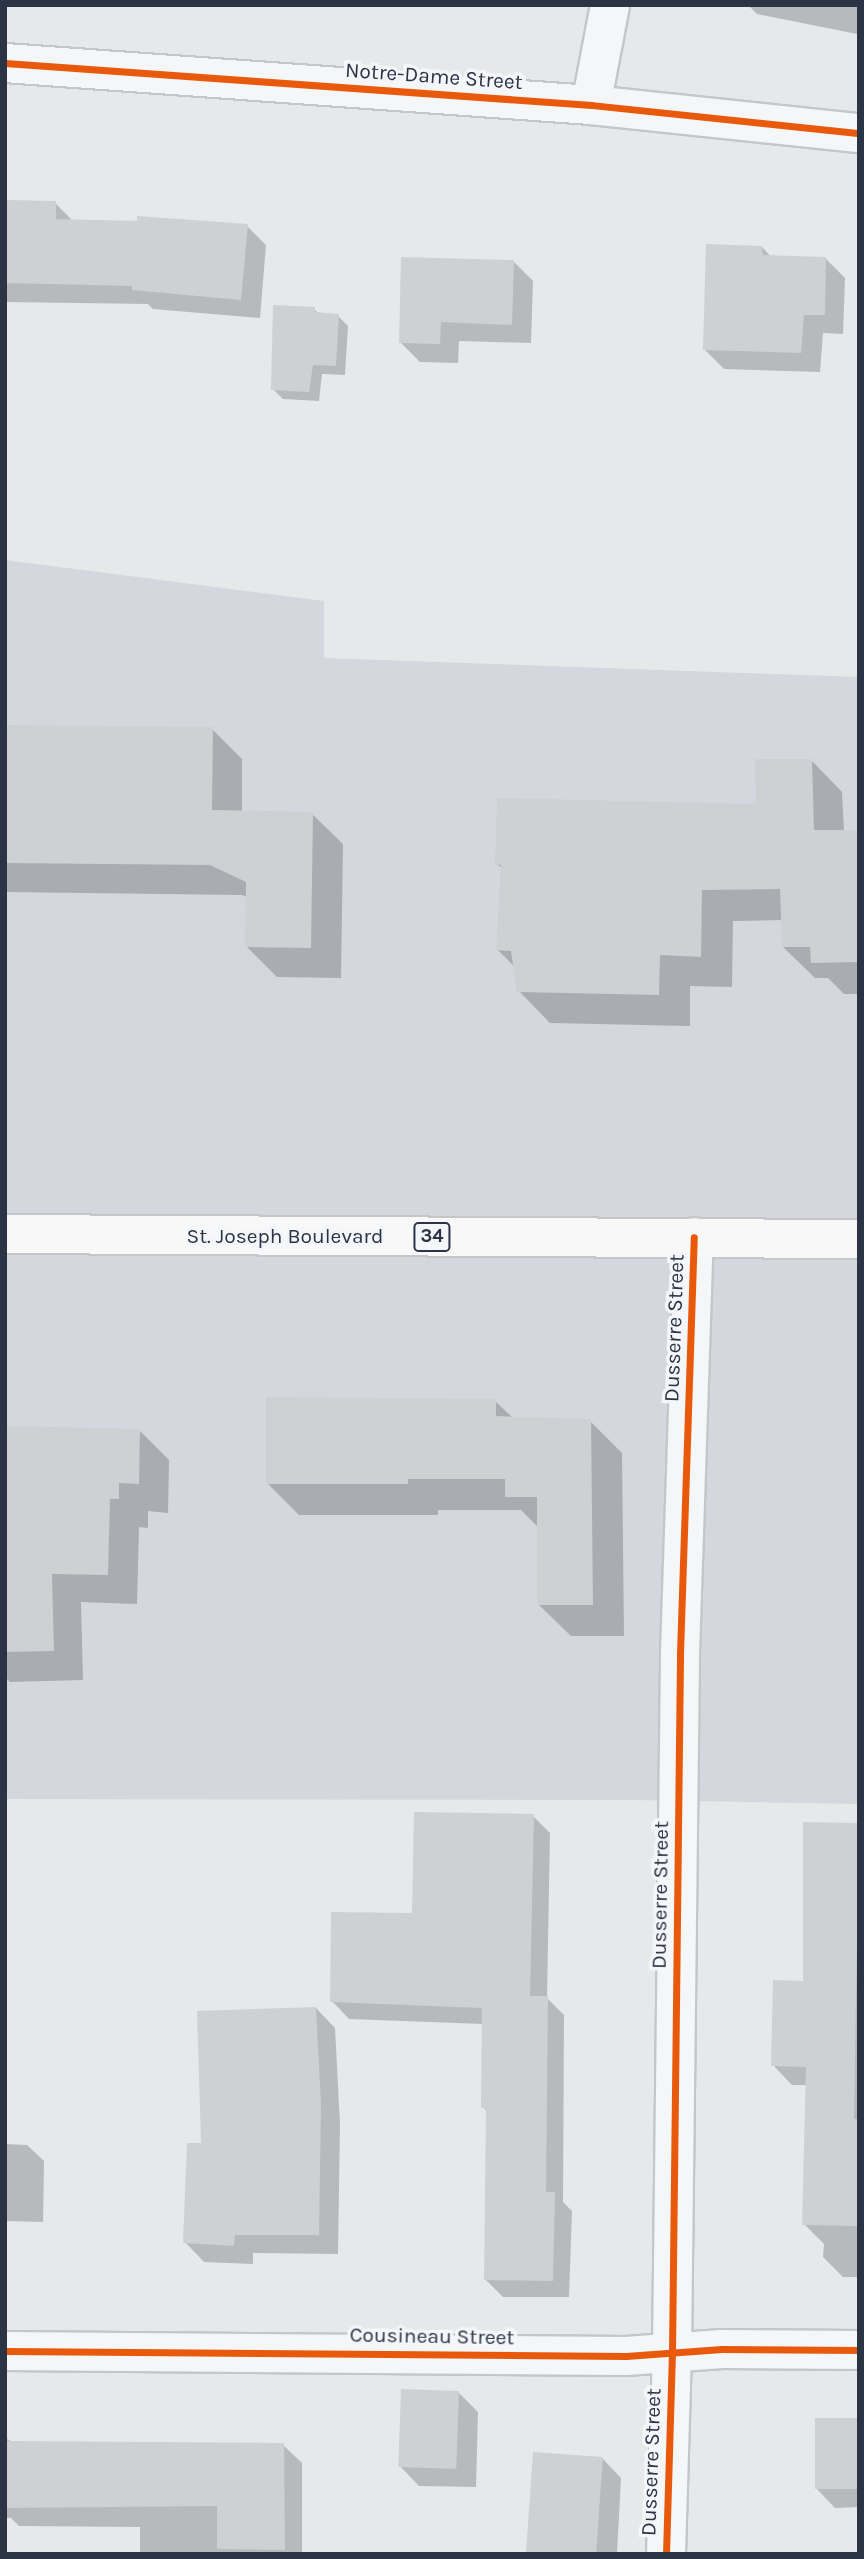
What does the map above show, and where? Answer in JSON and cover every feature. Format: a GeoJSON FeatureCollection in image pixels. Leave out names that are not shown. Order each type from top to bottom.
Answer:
{"type":"FeatureCollection","features":[{"type":"Feature","properties":{"kind":"main road","name":"St. Joseph Boulevard"},"geometry":{"type":"LineString","coordinates":[[5,1234],[859,1240]]}},
{"type":"Feature","properties":{"kind":"street"},"geometry":{"type":"LineString","coordinates":[[591,105],[610,5]]}},
{"type":"Feature","properties":{"kind":"street","name":"Notre-Dame Street"},"geometry":{"type":"LineString","coordinates":[[5,63],[591,105],[859,133]]}},
{"type":"Feature","properties":{"kind":"street","name":"Dusserre Street"},"geometry":{"type":"LineString","coordinates":[[666,2554],[672,2352],[680,1653],[694,1237]]}},
{"type":"Feature","properties":{"kind":"street","name":"Cousineau Street"},"geometry":{"type":"LineString","coordinates":[[5,2351],[626,2356],[722,2348],[859,2350]]}},
{"type":"Feature","properties":{"kind":"shaded area"},"geometry":{"type":"Polygon","coordinates":[[[5,560],[324,601],[324,658],[859,677],[859,1804],[632,1800],[5,1799],[5,560]]]}},
{"type":"Feature","properties":{"kind":"building"},"geometry":{"type":"Polygon","coordinates":[[[5,200],[56,201],[56,219],[137,221],[137,216],[248,224],[241,300],[132,290],[132,286],[5,283],[5,200]]]}},
{"type":"Feature","properties":{"kind":"building"},"geometry":{"type":"Polygon","coordinates":[[[706,244],[762,246],[763,255],[826,257],[825,315],[804,315],[801,353],[703,350],[706,244]]]}},
{"type":"Feature","properties":{"kind":"building"},"geometry":{"type":"Polygon","coordinates":[[[401,257],[514,260],[512,325],[441,322],[440,344],[399,343],[401,257]]]}},
{"type":"Feature","properties":{"kind":"building"},"geometry":{"type":"Polygon","coordinates":[[[273,305],[315,307],[315,312],[339,314],[336,366],[313,365],[309,392],[271,390],[273,305]]]}},
{"type":"Feature","properties":{"kind":"building"},"geometry":{"type":"Polygon","coordinates":[[[5,725],[213,727],[212,810],[313,812],[311,948],[245,947],[246,882],[210,865],[5,863],[5,725]]]}},
{"type":"Feature","properties":{"kind":"building"},"geometry":{"type":"Polygon","coordinates":[[[755,759],[812,759],[814,830],[859,830],[859,962],[811,963],[810,947],[782,947],[780,889],[702,890],[701,957],[660,955],[659,995],[517,992],[511,951],[496,950],[501,865],[495,864],[497,798],[756,804],[755,759]]]}},
{"type":"Feature","properties":{"kind":"building"},"geometry":{"type":"Polygon","coordinates":[[[266,1397],[496,1399],[496,1416],[591,1419],[593,1605],[537,1605],[537,1497],[505,1497],[505,1479],[408,1479],[408,1484],[266,1484],[266,1397]]]}},
{"type":"Feature","properties":{"kind":"building"},"geometry":{"type":"Polygon","coordinates":[[[5,1426],[140,1429],[139,1484],[119,1483],[119,1499],[110,1499],[108,1575],[52,1574],[54,1651],[5,1652],[5,1426]]]}},
{"type":"Feature","properties":{"kind":"building"},"geometry":{"type":"Polygon","coordinates":[[[414,1812],[534,1814],[530,1996],[548,1996],[546,2192],[555,2192],[553,2281],[484,2280],[486,2108],[481,2108],[482,2008],[330,2002],[331,1912],[412,1913],[414,1812]]]}},
{"type":"Feature","properties":{"kind":"building"},"geometry":{"type":"Polygon","coordinates":[[[803,1822],[859,1823],[854,2119],[859,2119],[859,2226],[802,2225],[806,2067],[771,2066],[773,1980],[803,1981],[803,1822]]]}},
{"type":"Feature","properties":{"kind":"building"},"geometry":{"type":"Polygon","coordinates":[[[316,2007],[321,2104],[319,2235],[235,2235],[234,2246],[183,2243],[187,2143],[201,2143],[197,2011],[316,2007]]]}},
{"type":"Feature","properties":{"kind":"building"},"geometry":{"type":"Polygon","coordinates":[[[401,2389],[459,2391],[456,2469],[398,2467],[401,2389]]]}},
{"type":"Feature","properties":{"kind":"building"},"geometry":{"type":"Polygon","coordinates":[[[815,2418],[859,2418],[859,2489],[815,2489],[815,2418]]]}},
{"type":"Feature","properties":{"kind":"building"},"geometry":{"type":"Polygon","coordinates":[[[5,2441],[284,2443],[285,2550],[217,2549],[217,2506],[5,2508],[5,2441]]]}},
{"type":"Feature","properties":{"kind":"building"},"geometry":{"type":"Polygon","coordinates":[[[533,2452],[603,2457],[596,2554],[526,2554],[533,2452]]]}},
{"type":"Feature","properties":{"kind":"cycle path"},"geometry":{"type":"LineString","coordinates":[[5,63],[591,105],[859,133]]}},
{"type":"Feature","properties":{"kind":"cycle path"},"geometry":{"type":"LineString","coordinates":[[666,2554],[672,2352],[680,1653],[694,1237]]}},
{"type":"Feature","properties":{"kind":"cycle path"},"geometry":{"type":"LineString","coordinates":[[5,2351],[626,2356],[722,2349],[859,2350]]}}]}
